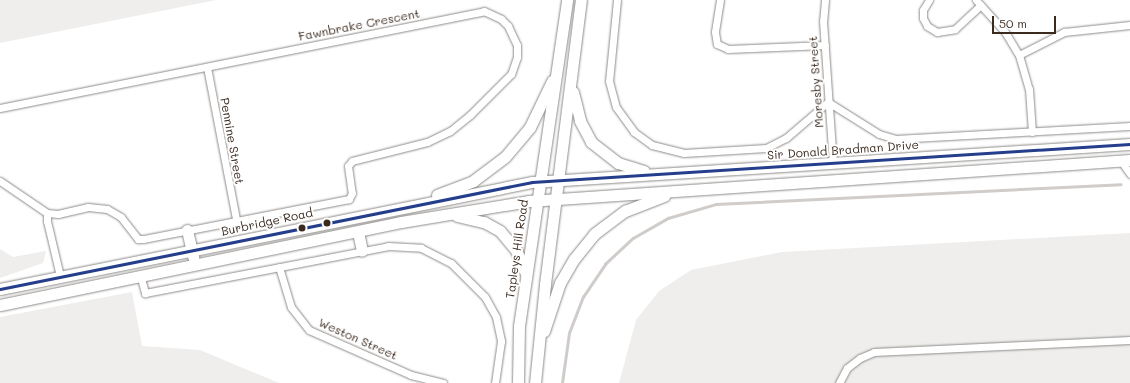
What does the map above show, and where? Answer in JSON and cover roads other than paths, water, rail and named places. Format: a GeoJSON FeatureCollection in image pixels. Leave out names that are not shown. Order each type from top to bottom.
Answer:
{"type":"FeatureCollection","features":[{"type":"Feature","properties":{"kind":"main road","name":"Tapleys Hill Road"},"geometry":{"type":"LineString","coordinates":[[518,383],[518,345],[526,274],[539,181],[559,64],[568,0]]}},
{"type":"Feature","properties":{"kind":"main road"},"geometry":{"type":"LineString","coordinates":[[535,383],[537,352],[581,0]]}},
{"type":"Feature","properties":{"kind":"main road"},"geometry":{"type":"LineString","coordinates":[[423,204],[432,197],[473,180],[505,157],[533,121],[559,64]]}},
{"type":"Feature","properties":{"kind":"main road"},"geometry":{"type":"LineString","coordinates":[[571,86],[580,122],[598,150],[618,163],[654,174]]}},
{"type":"Feature","properties":{"kind":"main road","name":"Sir Donald Bradman Drive"},"geometry":{"type":"LineString","coordinates":[[539,181],[833,164],[1130,144]]}},
{"type":"Feature","properties":{"kind":"main road"},"geometry":{"type":"LineString","coordinates":[[0,305],[141,278],[449,214],[556,198],[680,191],[806,180],[1126,160]]}},
{"type":"Feature","properties":{"kind":"main road"},"geometry":{"type":"LineString","coordinates":[[806,180],[833,164],[850,178]]}},
{"type":"Feature","properties":{"kind":"main road","name":"Burbridge Road"},"geometry":{"type":"LineString","coordinates":[[0,288],[539,181]]}},
{"type":"Feature","properties":{"kind":"main road"},"geometry":{"type":"LineString","coordinates":[[537,352],[560,283],[574,259],[594,234],[625,211],[680,191]]}},
{"type":"Feature","properties":{"kind":"main road"},"geometry":{"type":"LineString","coordinates":[[449,214],[474,219],[500,231],[516,250],[526,274]]}},
{"type":"Feature","properties":{"kind":"main road"},"geometry":{"type":"LineString","coordinates":[[187,230],[194,266]]}},
{"type":"Feature","properties":{"kind":"main road"},"geometry":{"type":"LineString","coordinates":[[358,232],[362,251]]}},
{"type":"Feature","properties":{"kind":"street"},"geometry":{"type":"LineString","coordinates":[[617,0],[609,81],[616,107],[634,132],[652,145],[684,153],[766,148],[786,138],[828,102]]}},
{"type":"Feature","properties":{"kind":"street"},"geometry":{"type":"LineString","coordinates":[[720,0],[716,38],[717,44],[728,49],[825,45]]}},
{"type":"Feature","properties":{"kind":"street","name":"Moresby Street"},"geometry":{"type":"LineString","coordinates":[[825,0],[825,45],[833,164]]}},
{"type":"Feature","properties":{"kind":"street"},"geometry":{"type":"LineString","coordinates":[[929,0],[923,10],[923,18],[927,26],[937,32],[955,29],[979,3],[1005,32],[1019,55],[1029,89],[1032,132]]}},
{"type":"Feature","properties":{"kind":"street","name":"Fawnbrake Crescent"},"geometry":{"type":"LineString","coordinates":[[0,108],[484,11],[501,19],[508,26],[517,45],[517,57],[510,74],[470,115],[450,131],[427,142],[352,161],[348,166],[352,193],[349,199],[236,219],[138,239],[120,217],[107,209],[88,207],[58,214],[47,212]]}},
{"type":"Feature","properties":{"kind":"street"},"geometry":{"type":"LineString","coordinates":[[1019,55],[1064,32],[1130,25]]}},
{"type":"Feature","properties":{"kind":"street","name":"Pennine Street"},"geometry":{"type":"LineString","coordinates":[[208,67],[236,219]]}},
{"type":"Feature","properties":{"kind":"street","name":"Sir Donald Bradman Drive"},"geometry":{"type":"LineString","coordinates":[[828,102],[879,134],[894,139],[1130,126]]}},
{"type":"Feature","properties":{"kind":"street"},"geometry":{"type":"LineString","coordinates":[[1126,160],[1130,174]]}},
{"type":"Feature","properties":{"kind":"street"},"geometry":{"type":"LineString","coordinates":[[0,181],[47,212],[47,221],[60,276]]}},
{"type":"Feature","properties":{"kind":"street"},"geometry":{"type":"LineString","coordinates":[[141,278],[145,293],[388,246],[409,246],[433,252],[451,263],[485,297],[496,317],[501,341],[500,357],[495,383]]}},
{"type":"Feature","properties":{"kind":"street","name":"Weston Street"},"geometry":{"type":"LineString","coordinates":[[279,267],[290,307],[309,330],[410,375],[443,383]]}},
{"type":"Feature","properties":{"kind":"street"},"geometry":{"type":"LineString","coordinates":[[840,383],[847,368],[860,358],[874,352],[1130,340]]}},
{"type":"Feature","properties":{"kind":"waterway"},"geometry":{"type":"LineString","coordinates":[[562,383],[569,333],[583,297],[605,264],[633,238],[668,218],[716,204],[1121,184]]}}]}
